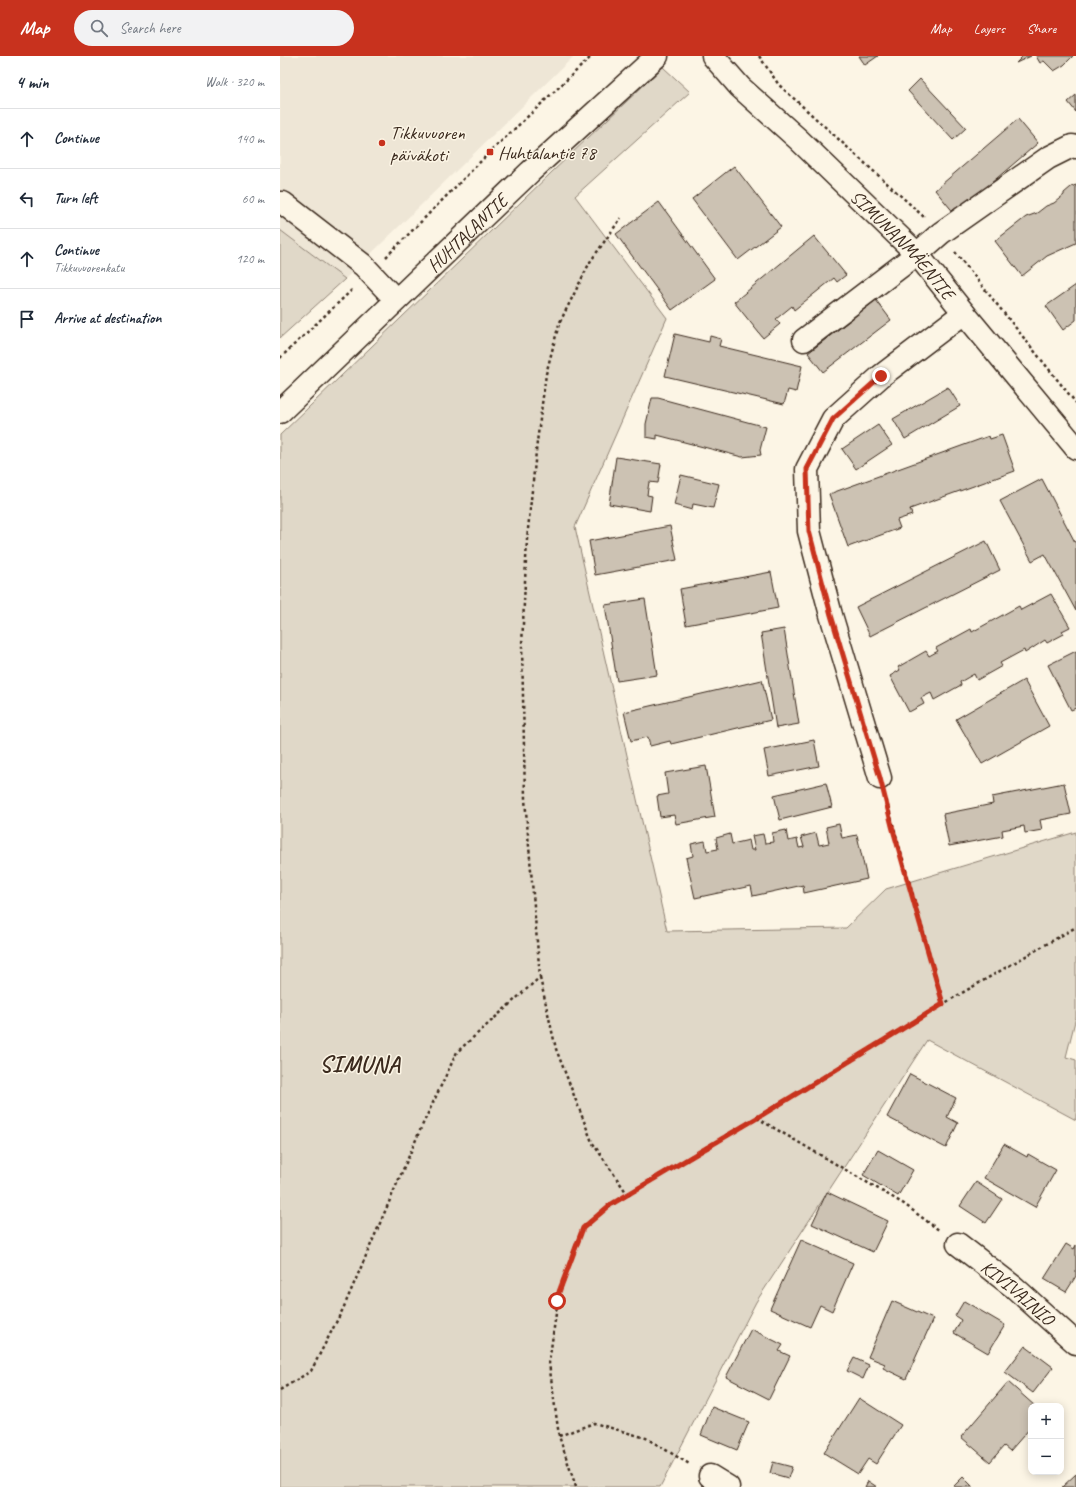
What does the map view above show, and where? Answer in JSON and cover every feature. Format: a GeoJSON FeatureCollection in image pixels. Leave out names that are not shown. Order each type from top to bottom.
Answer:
{"type":"FeatureCollection","features":[{"type":"Feature","properties":{"kind":"street","name":"HUHTALANTIE"},"geometry":{"type":"LineString","coordinates":[[280,412],[530,172],[657,56]]}},
{"type":"Feature","properties":{"kind":"street","name":"SIMUNANMÄENTIE"},"geometry":{"type":"LineString","coordinates":[[713,56],[740,87],[799,140],[917,254],[1076,448]]}},
{"type":"Feature","properties":{"kind":"street"},"geometry":{"type":"LineString","coordinates":[[804,340],[917,254],[941,233],[1048,158],[1072,146],[1076,146]]}},
{"type":"Feature","properties":{"kind":"street"},"geometry":{"type":"LineString","coordinates":[[281,203],[357,260],[396,300]]}},
{"type":"Feature","properties":{"kind":"street"},"geometry":{"type":"LineString","coordinates":[[880,778],[831,615],[809,531],[807,469],[833,419],[881,376],[964,313]]}},
{"type":"Feature","properties":{"kind":"street","name":"KIVIVAINIO"},"geometry":{"type":"LineString","coordinates":[[958,1244],[1014,1288],[1076,1343]]}},
{"type":"Feature","properties":{"kind":"path"},"geometry":{"type":"LineString","coordinates":[[280,358],[370,273],[490,152],[592,56]]}},
{"type":"Feature","properties":{"kind":"path"},"geometry":{"type":"LineString","coordinates":[[621,218],[590,262],[559,324],[546,374],[527,539],[522,645],[525,799],[540,977],[556,1049],[592,1142],[628,1195]]}},
{"type":"Feature","properties":{"kind":"path"},"geometry":{"type":"LineString","coordinates":[[880,778],[892,826],[943,1004]]}},
{"type":"Feature","properties":{"kind":"path"},"geometry":{"type":"LineString","coordinates":[[576,1487],[559,1436],[549,1363],[559,1292],[583,1228],[610,1205],[757,1118],[943,1004],[1076,927]]}},
{"type":"Feature","properties":{"kind":"path"},"geometry":{"type":"LineString","coordinates":[[280,1390],[311,1371],[343,1309],[421,1128],[457,1052],[540,977]]}},
{"type":"Feature","properties":{"kind":"path"},"geometry":{"type":"LineString","coordinates":[[757,1118],[904,1204],[958,1244]]}},
{"type":"Feature","properties":{"kind":"path"},"geometry":{"type":"LineString","coordinates":[[559,1436],[594,1423],[646,1438],[719,1482]]}},
{"type":"Feature","properties":{"kind":"shaded area","name":"Tikkuvuoren päiväkoti"},"geometry":{"type":"Polygon","coordinates":[[[280,56],[574,56],[345,279],[280,230],[280,56]]]}},
{"type":"Feature","properties":{"kind":"shaded area"},"geometry":{"type":"Polygon","coordinates":[[[663,67],[690,92],[575,196],[667,318],[575,527],[667,931],[846,928],[886,889],[1076,832],[1076,1017],[1066,1057],[1076,1060],[1076,1120],[927,1040],[756,1302],[660,1487],[280,1487],[280,435],[663,67]]]}},
{"type":"Feature","properties":{"kind":"shaded area"},"geometry":{"type":"Polygon","coordinates":[[[280,230],[345,279],[280,338],[280,230]]]}},
{"type":"Feature","properties":{"kind":"building"},"geometry":{"type":"Polygon","coordinates":[[[859,56],[878,56],[865,65],[859,56]]]}},
{"type":"Feature","properties":{"kind":"building"},"geometry":{"type":"Polygon","coordinates":[[[1023,56],[1031,56],[1016,63],[1023,56]]]}},
{"type":"Feature","properties":{"kind":"building"},"geometry":{"type":"Polygon","coordinates":[[[1036,56],[1073,56],[1064,65],[1054,71],[1044,61],[1040,63],[1036,56]]]}},
{"type":"Feature","properties":{"kind":"building"},"geometry":{"type":"Polygon","coordinates":[[[920,79],[966,128],[953,140],[908,91],[920,79]]]}},
{"type":"Feature","properties":{"kind":"building"},"geometry":{"type":"Polygon","coordinates":[[[1076,95],[1076,112],[1068,102],[1076,95]]]}},
{"type":"Feature","properties":{"kind":"building"},"geometry":{"type":"Polygon","coordinates":[[[1018,119],[1038,143],[955,214],[935,190],[1018,119]]]}},
{"type":"Feature","properties":{"kind":"building"},"geometry":{"type":"Polygon","coordinates":[[[734,166],[781,227],[738,260],[692,199],[734,166]]]}},
{"type":"Feature","properties":{"kind":"building"},"geometry":{"type":"Polygon","coordinates":[[[1076,185],[1076,243],[1047,256],[1022,276],[995,241],[1026,217],[1037,213],[1046,206],[1054,203],[1071,187],[1076,185]]]}},
{"type":"Feature","properties":{"kind":"building"},"geometry":{"type":"Polygon","coordinates":[[[659,202],[715,279],[672,310],[616,234],[659,202]]]}},
{"type":"Feature","properties":{"kind":"building"},"geometry":{"type":"Polygon","coordinates":[[[814,236],[846,275],[837,282],[834,278],[794,310],[792,306],[776,319],[780,324],[763,338],[734,302],[814,236]]]}},
{"type":"Feature","properties":{"kind":"building"},"geometry":{"type":"Polygon","coordinates":[[[1076,285],[1076,320],[1063,330],[1046,306],[1076,285]]]}},
{"type":"Feature","properties":{"kind":"building"},"geometry":{"type":"Polygon","coordinates":[[[876,300],[891,320],[823,372],[808,353],[876,300]]]}},
{"type":"Feature","properties":{"kind":"building"},"geometry":{"type":"Polygon","coordinates":[[[675,334],[709,342],[710,336],[721,339],[719,346],[802,366],[796,392],[788,390],[784,404],[665,376],[675,334]]]}},
{"type":"Feature","properties":{"kind":"building"},"geometry":{"type":"Polygon","coordinates":[[[948,387],[960,406],[905,439],[893,419],[948,387]]]}},
{"type":"Feature","properties":{"kind":"building"},"geometry":{"type":"Polygon","coordinates":[[[652,398],[658,398],[766,427],[760,450],[761,455],[742,457],[657,435],[657,439],[646,437],[646,424],[652,398]]]}},
{"type":"Feature","properties":{"kind":"building"},"geometry":{"type":"Polygon","coordinates":[[[878,425],[892,445],[856,469],[842,449],[878,425]]]}},
{"type":"Feature","properties":{"kind":"building"},"geometry":{"type":"Polygon","coordinates":[[[1002,435],[1015,471],[910,509],[912,515],[897,520],[900,528],[848,547],[829,494],[989,436],[990,439],[1002,435]]]}},
{"type":"Feature","properties":{"kind":"building"},"geometry":{"type":"Polygon","coordinates":[[[616,457],[661,464],[658,483],[649,482],[647,495],[652,496],[650,511],[609,504],[616,457]]]}},
{"type":"Feature","properties":{"kind":"building"},"geometry":{"type":"Polygon","coordinates":[[[681,475],[719,484],[713,508],[693,504],[692,510],[674,505],[681,475]]]}},
{"type":"Feature","properties":{"kind":"building"},"geometry":{"type":"Polygon","coordinates":[[[1042,479],[1076,544],[1076,611],[1045,554],[1032,561],[1000,501],[1042,479]]]}},
{"type":"Feature","properties":{"kind":"building"},"geometry":{"type":"Polygon","coordinates":[[[670,526],[677,560],[595,575],[589,541],[670,526]]]}},
{"type":"Feature","properties":{"kind":"building"},"geometry":{"type":"Polygon","coordinates":[[[986,541],[1000,570],[870,636],[856,607],[986,541]]]}},
{"type":"Feature","properties":{"kind":"building"},"geometry":{"type":"Polygon","coordinates":[[[771,572],[778,608],[686,625],[680,589],[771,572]]]}},
{"type":"Feature","properties":{"kind":"building"},"geometry":{"type":"Polygon","coordinates":[[[1051,594],[1070,627],[1062,631],[1064,634],[1047,643],[1045,640],[1025,653],[1024,650],[1000,663],[1002,666],[977,680],[974,674],[960,682],[961,685],[934,700],[931,693],[921,698],[924,704],[909,712],[890,676],[900,670],[898,667],[926,651],[929,656],[938,651],[936,648],[971,629],[972,632],[1019,606],[1021,610],[1051,594]]]}},
{"type":"Feature","properties":{"kind":"building"},"geometry":{"type":"Polygon","coordinates":[[[645,599],[657,675],[617,681],[605,605],[645,599]]]}},
{"type":"Feature","properties":{"kind":"building"},"geometry":{"type":"Polygon","coordinates":[[[784,629],[799,724],[776,728],[761,633],[784,629]]]}},
{"type":"Feature","properties":{"kind":"building"},"geometry":{"type":"Polygon","coordinates":[[[1076,651],[1076,708],[1071,710],[1048,665],[1076,651]]]}},
{"type":"Feature","properties":{"kind":"building"},"geometry":{"type":"Polygon","coordinates":[[[762,680],[771,720],[671,744],[670,741],[650,746],[648,737],[631,741],[624,712],[762,680]]]}},
{"type":"Feature","properties":{"kind":"building"},"geometry":{"type":"Polygon","coordinates":[[[1024,680],[1049,726],[982,764],[956,719],[1024,680]]]}},
{"type":"Feature","properties":{"kind":"building"},"geometry":{"type":"Polygon","coordinates":[[[814,740],[819,766],[769,776],[764,750],[814,740]]]}},
{"type":"Feature","properties":{"kind":"building"},"geometry":{"type":"Polygon","coordinates":[[[706,766],[715,817],[676,824],[674,815],[660,817],[657,796],[668,794],[665,773],[706,766]]]}},
{"type":"Feature","properties":{"kind":"building"},"geometry":{"type":"Polygon","coordinates":[[[826,783],[832,807],[780,820],[774,795],[826,783]]]}},
{"type":"Feature","properties":{"kind":"building"},"geometry":{"type":"Polygon","coordinates":[[[1064,783],[1071,814],[1040,820],[1042,830],[1025,833],[1024,826],[1002,830],[1003,836],[949,846],[943,814],[993,804],[992,797],[1064,783]]]}},
{"type":"Feature","properties":{"kind":"building"},"geometry":{"type":"Polygon","coordinates":[[[839,824],[842,838],[857,835],[867,879],[804,893],[803,885],[753,896],[751,886],[695,898],[686,858],[693,856],[691,844],[705,841],[707,851],[718,849],[716,838],[730,834],[732,844],[749,840],[751,850],[755,850],[752,836],[763,834],[765,843],[773,842],[772,833],[786,830],[788,841],[797,839],[799,848],[804,847],[801,837],[816,833],[819,845],[829,843],[826,827],[839,824]]]}},
{"type":"Feature","properties":{"kind":"building"},"geometry":{"type":"Polygon","coordinates":[[[910,1074],[956,1098],[947,1117],[958,1123],[946,1148],[887,1117],[910,1074]]]}},
{"type":"Feature","properties":{"kind":"building"},"geometry":{"type":"Polygon","coordinates":[[[1004,1144],[1027,1157],[1028,1154],[1056,1170],[1035,1207],[984,1178],[1004,1144]]]}},
{"type":"Feature","properties":{"kind":"building"},"geometry":{"type":"Polygon","coordinates":[[[878,1150],[913,1170],[898,1196],[863,1175],[878,1150]]]}},
{"type":"Feature","properties":{"kind":"building"},"geometry":{"type":"Polygon","coordinates":[[[976,1182],[1002,1199],[986,1223],[960,1206],[976,1182]]]}},
{"type":"Feature","properties":{"kind":"building"},"geometry":{"type":"Polygon","coordinates":[[[827,1192],[888,1221],[873,1252],[812,1224],[827,1192]]]}},
{"type":"Feature","properties":{"kind":"building"},"geometry":{"type":"Polygon","coordinates":[[[801,1240],[853,1263],[832,1311],[820,1305],[810,1327],[770,1309],[801,1240]]]}},
{"type":"Feature","properties":{"kind":"building"},"geometry":{"type":"Polygon","coordinates":[[[1066,1244],[1074,1249],[1076,1245],[1076,1276],[1066,1292],[1044,1279],[1066,1244]]]}},
{"type":"Feature","properties":{"kind":"building"},"geometry":{"type":"Polygon","coordinates":[[[892,1301],[933,1319],[906,1379],[883,1368],[885,1364],[868,1357],[892,1301]]]}},
{"type":"Feature","properties":{"kind":"building"},"geometry":{"type":"Polygon","coordinates":[[[964,1301],[1005,1325],[988,1353],[954,1333],[961,1320],[955,1316],[964,1301]]]}},
{"type":"Feature","properties":{"kind":"building"},"geometry":{"type":"Polygon","coordinates":[[[751,1329],[783,1345],[779,1351],[790,1356],[769,1399],[726,1377],[751,1329]]]}},
{"type":"Feature","properties":{"kind":"building"},"geometry":{"type":"Polygon","coordinates":[[[1025,1346],[1053,1367],[1033,1393],[1005,1372],[1025,1346]]]}},
{"type":"Feature","properties":{"kind":"building"},"geometry":{"type":"Polygon","coordinates":[[[854,1358],[869,1365],[863,1379],[847,1371],[854,1358]]]}},
{"type":"Feature","properties":{"kind":"building"},"geometry":{"type":"Polygon","coordinates":[[[1008,1382],[1032,1403],[1028,1403],[1028,1430],[1010,1451],[1004,1446],[990,1462],[961,1437],[1008,1382]]]}},
{"type":"Feature","properties":{"kind":"building"},"geometry":{"type":"Polygon","coordinates":[[[859,1398],[901,1425],[876,1464],[868,1459],[858,1474],[824,1453],[859,1398]]]}},
{"type":"Feature","properties":{"kind":"building"},"geometry":{"type":"Polygon","coordinates":[[[712,1407],[749,1422],[737,1450],[701,1435],[712,1407]]]}},
{"type":"Feature","properties":{"kind":"building"},"geometry":{"type":"Polygon","coordinates":[[[773,1462],[792,1467],[788,1478],[770,1473],[773,1462]]]}},
{"type":"Feature","properties":{"kind":"building"},"geometry":{"type":"Polygon","coordinates":[[[1076,1474],[1076,1487],[1062,1487],[1076,1474]]]}},
{"type":"Feature","properties":{"kind":"building"},"geometry":{"type":"Polygon","coordinates":[[[963,1477],[973,1487],[953,1487],[963,1477]]]}},
{"type":"Feature","properties":{"kind":"building"},"geometry":{"type":"Polygon","coordinates":[[[868,1481],[877,1487],[865,1487],[868,1481]]]}},
{"type":"Feature","properties":{"kind":"place","name":"Tikkuvuoren päiväkoti"},"geometry":{"type":"Point","coordinates":[382,143]}},
{"type":"Feature","properties":{"kind":"place","name":"Huhtalantie 78"},"geometry":{"type":"Point","coordinates":[490,152]}},
{"type":"Feature","properties":{"kind":"district","name":"SIMUNA"},"geometry":{"type":"Point","coordinates":[360,1064]}},
{"type":"Feature","properties":{"kind":"route"},"geometry":{"type":"LineString","coordinates":[[557,1301],[583,1228],[610,1205],[673,1169],[943,1004],[892,826],[880,778],[831,615],[809,531],[807,469],[833,419],[881,376]]}}]}
